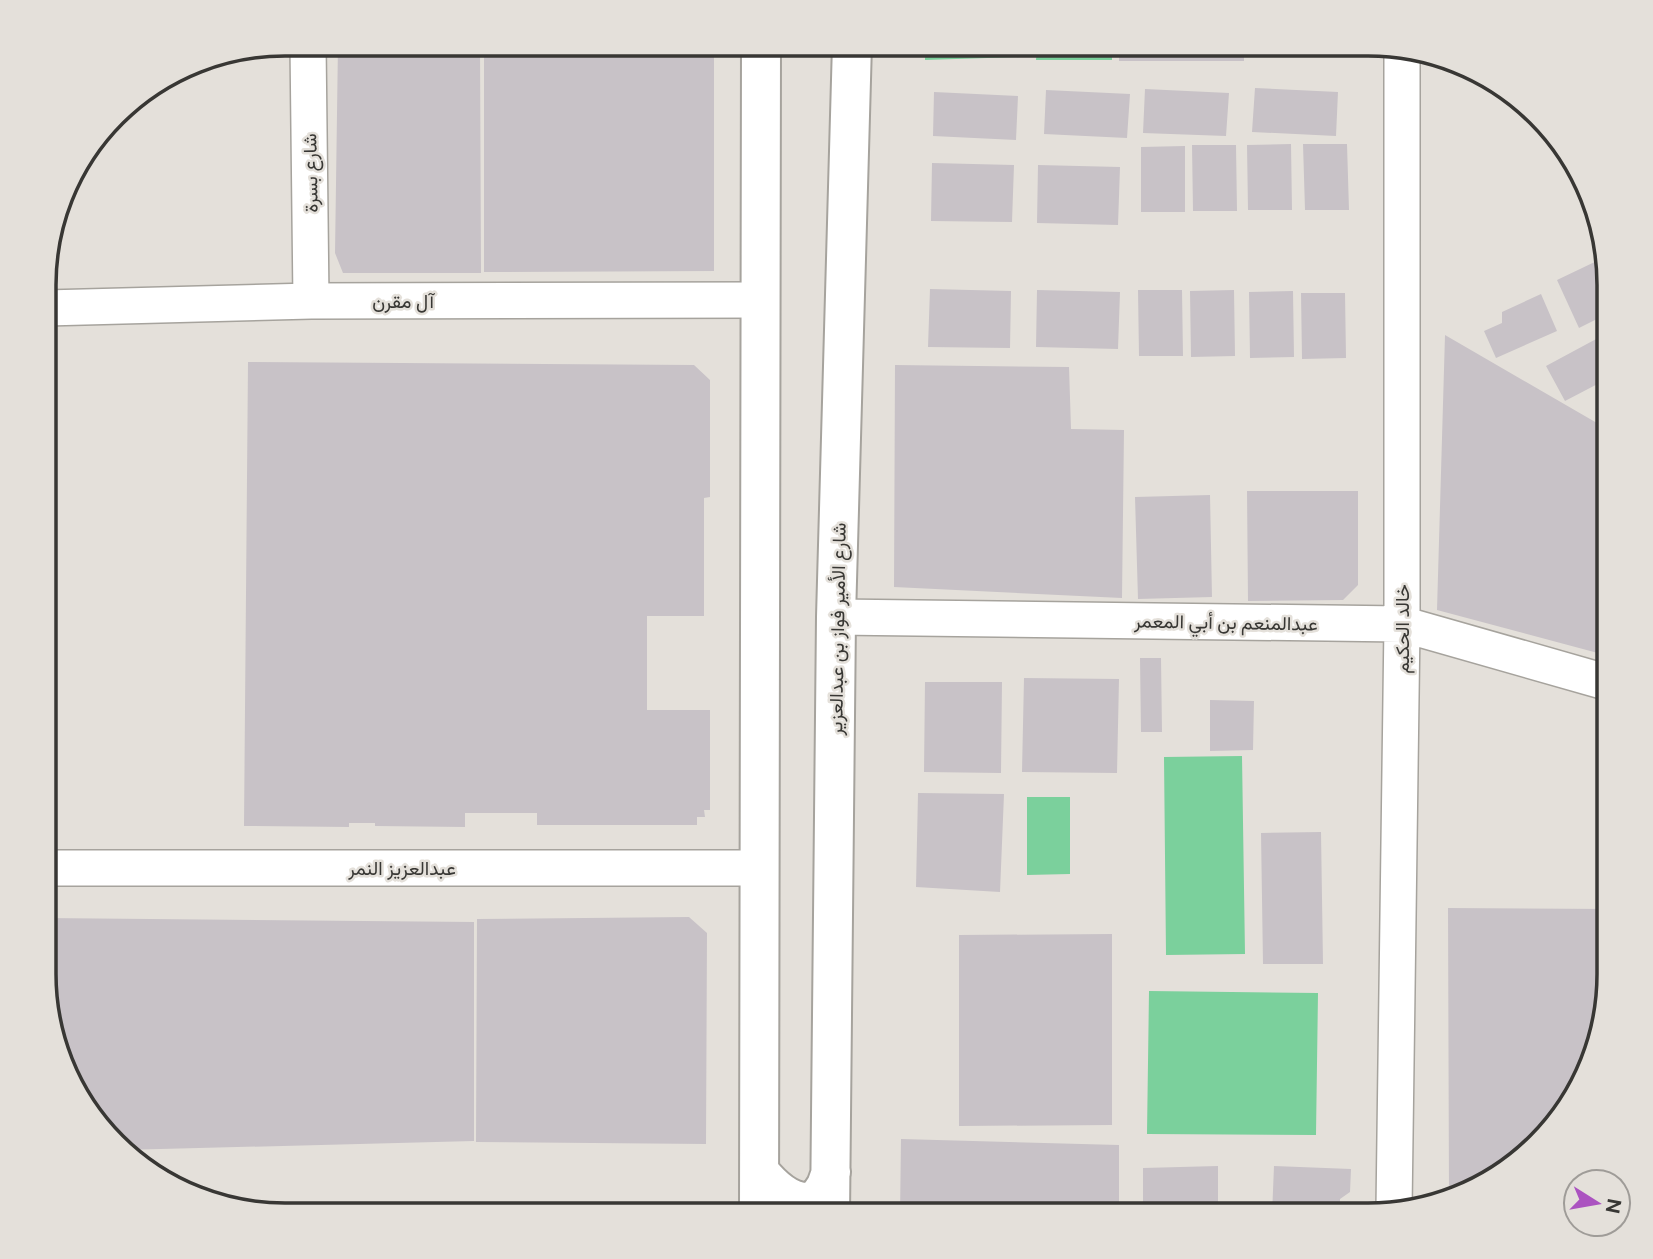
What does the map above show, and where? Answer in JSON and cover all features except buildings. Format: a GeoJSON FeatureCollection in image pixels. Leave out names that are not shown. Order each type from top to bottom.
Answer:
{"type":"FeatureCollection","features":[{"type":"Feature","properties":{"kind":"main road"},"geometry":{"type":"LineString","coordinates":[[760,1203],[761,56]]}},
{"type":"Feature","properties":{"kind":"main road","name":"شارع الأمير فواز بن عبدالعزير"},"geometry":{"type":"LineString","coordinates":[[830,1203],[836,617],[852,56]]}},
{"type":"Feature","properties":{"kind":"main road"},"geometry":{"type":"LineString","coordinates":[[760,1172],[774,1188],[806,1203],[816,1201],[831,1172]]}},
{"type":"Feature","properties":{"kind":"street","name":"شارع بسرة"},"geometry":{"type":"LineString","coordinates":[[308,56],[312,301]]}},
{"type":"Feature","properties":{"kind":"street","name":"خالد الحكيم"},"geometry":{"type":"LineString","coordinates":[[1394,1201],[1402,624],[1402,59]]}},
{"type":"Feature","properties":{"kind":"street","name":"آل مقرن"},"geometry":{"type":"LineString","coordinates":[[56,308],[312,301],[761,300]]}},
{"type":"Feature","properties":{"kind":"street","name":"عبدالمنعم بن أبي المعمر"},"geometry":{"type":"LineString","coordinates":[[836,617],[1402,624],[1597,680]]}},
{"type":"Feature","properties":{"kind":"street","name":"عبدالعزيز النمر"},"geometry":{"type":"LineString","coordinates":[[56,868],[760,868]]}},
{"type":"Feature","properties":{"kind":"green space"},"geometry":{"type":"Polygon","coordinates":[[[925,56],[1021,56],[1021,57],[925,60],[925,56]]]}},
{"type":"Feature","properties":{"kind":"green space"},"geometry":{"type":"Polygon","coordinates":[[[1036,56],[1112,56],[1112,60],[1036,60],[1036,56]]]}},
{"type":"Feature","properties":{"kind":"green space"},"geometry":{"type":"Polygon","coordinates":[[[1242,756],[1245,954],[1166,955],[1164,757],[1242,756]]]}},
{"type":"Feature","properties":{"kind":"green space"},"geometry":{"type":"Polygon","coordinates":[[[1027,797],[1070,797],[1070,874],[1027,875],[1027,797]]]}},
{"type":"Feature","properties":{"kind":"green space"},"geometry":{"type":"Polygon","coordinates":[[[1149,991],[1318,993],[1316,1135],[1147,1134],[1149,991]]]}}]}
